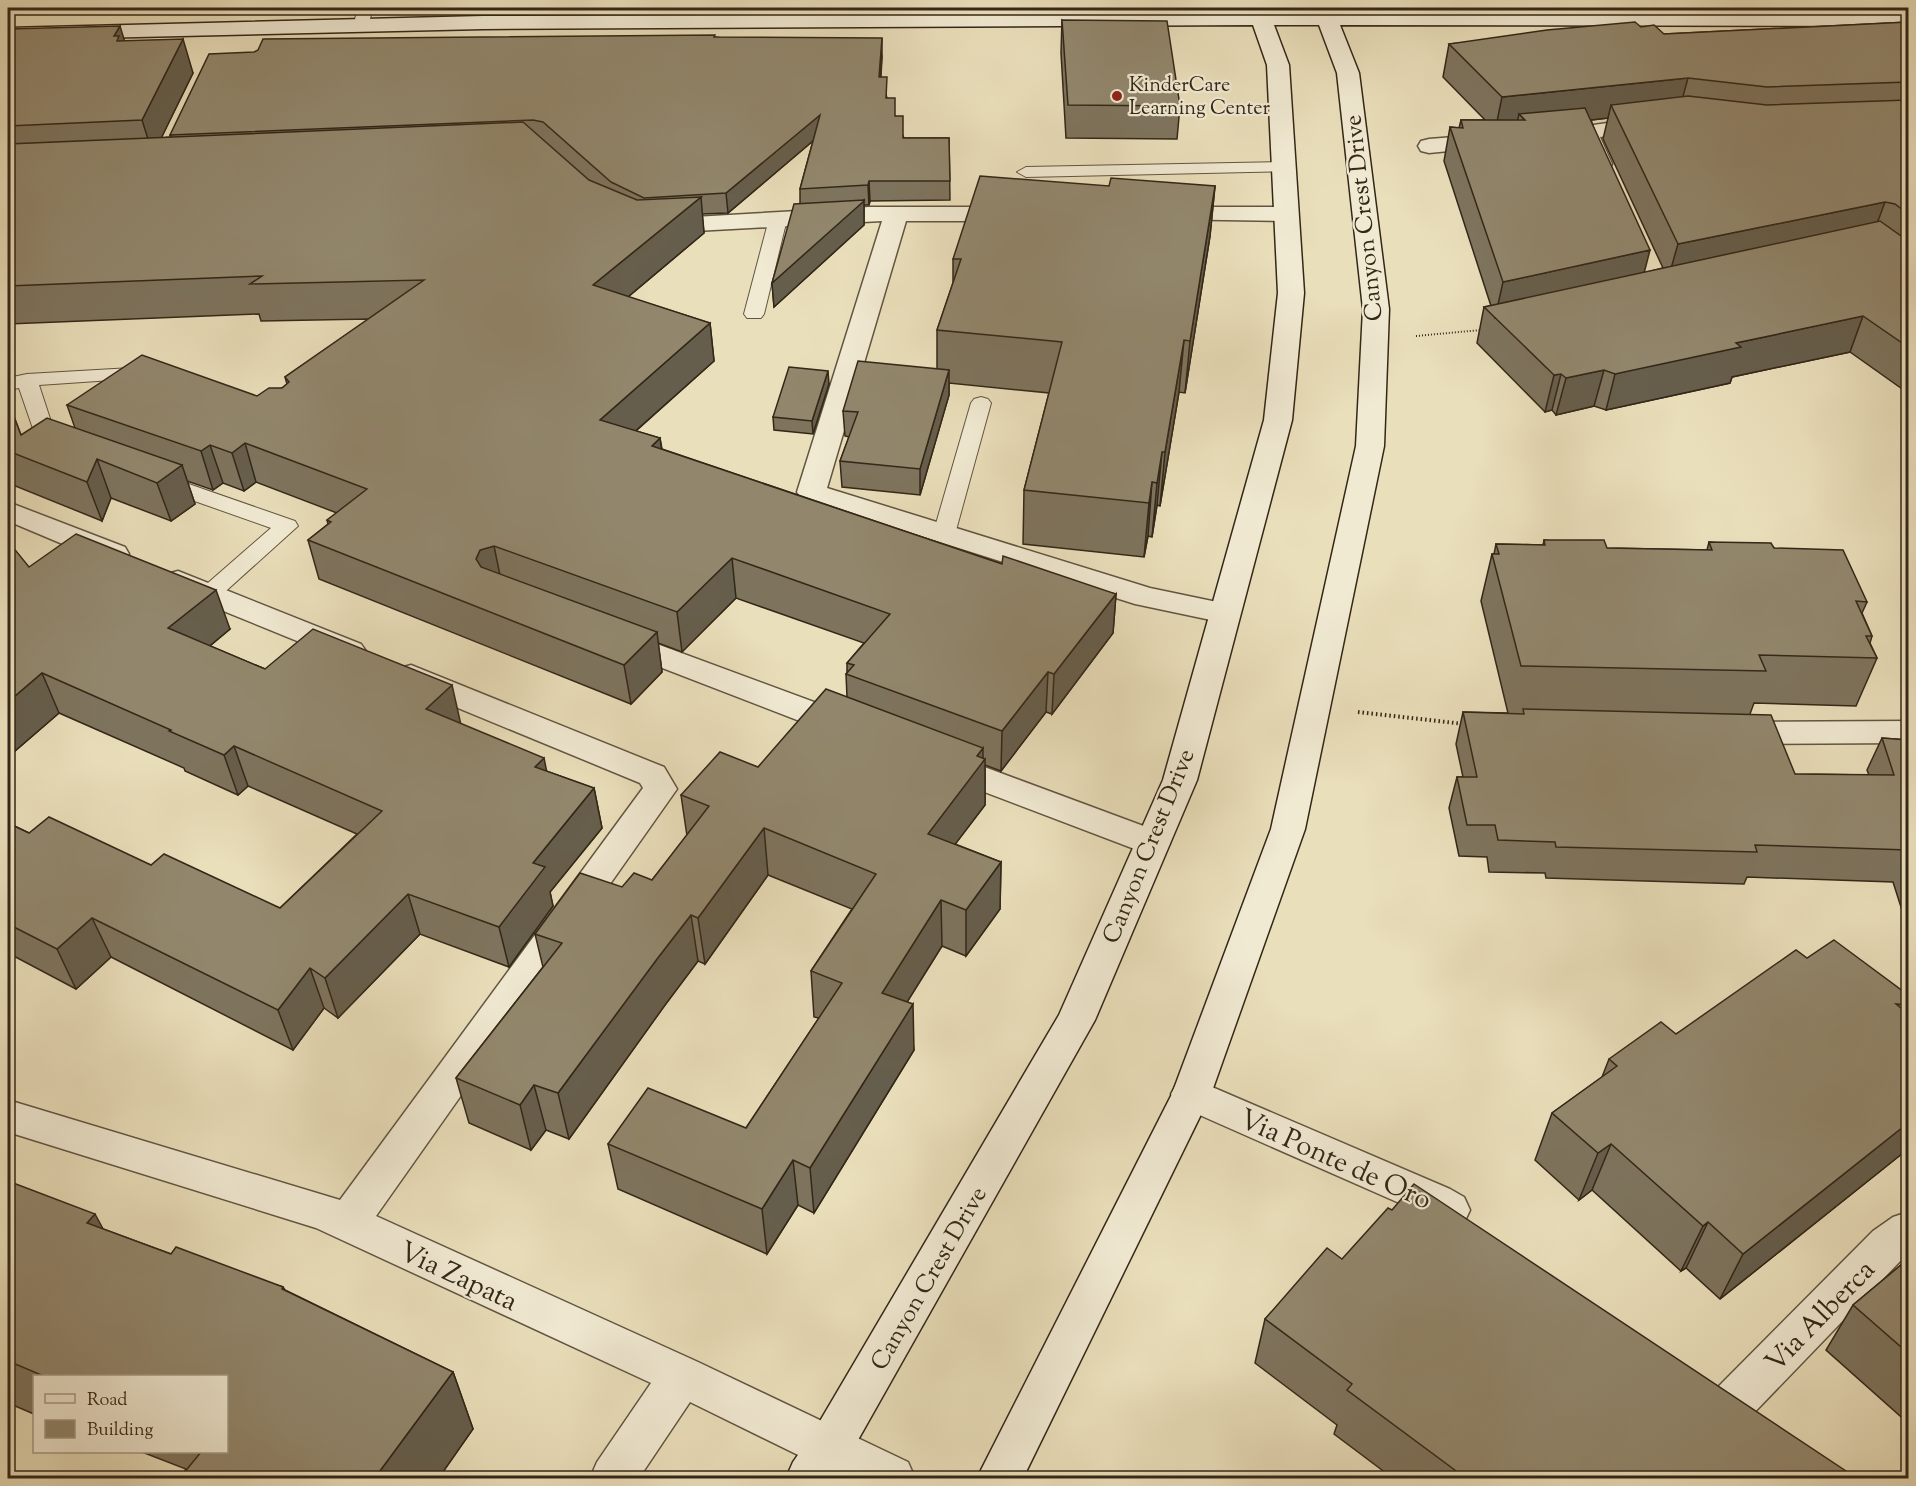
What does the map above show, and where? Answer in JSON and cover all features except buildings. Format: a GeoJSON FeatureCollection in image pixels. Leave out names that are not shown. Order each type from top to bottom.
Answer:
{"type":"FeatureCollection","features":[{"type":"Feature","properties":{"kind":"main road"},"geometry":{"type":"LineString","coordinates":[[8,34],[363,15],[1259,13],[1908,20]]}},
{"type":"Feature","properties":{"kind":"main road","name":"Canyon Crest Drive"},"geometry":{"type":"LineString","coordinates":[[819,1463],[1076,1020],[1180,780],[1278,420],[1291,293],[1278,65],[1259,13]]}},
{"type":"Feature","properties":{"kind":"main road","name":"Canyon Crest Drive"},"geometry":{"type":"LineString","coordinates":[[1000,1479],[1191,1094],[1288,829],[1370,446],[1376,309],[1348,73],[1326,14]]}},
{"type":"Feature","properties":{"kind":"main road"},"geometry":{"type":"LineString","coordinates":[[1611,186],[1576,133],[1668,121]]}},
{"type":"Feature","properties":{"kind":"main road"},"geometry":{"type":"LineString","coordinates":[[1429,146],[1508,139]]}},
{"type":"Feature","properties":{"kind":"main road"},"geometry":{"type":"LineString","coordinates":[[896,214],[811,492],[1146,597],[1225,613]]}},
{"type":"Feature","properties":{"kind":"main road"},"geometry":{"type":"LineString","coordinates":[[632,222],[642,227],[896,214],[1038,214]]}},
{"type":"Feature","properties":{"kind":"main road"},"geometry":{"type":"LineString","coordinates":[[1144,214],[1286,214]]}},
{"type":"Feature","properties":{"kind":"main road"},"geometry":{"type":"LineString","coordinates":[[8,511],[652,775],[660,789],[347,1224]]}},
{"type":"Feature","properties":{"kind":"main road"},"geometry":{"type":"LineString","coordinates":[[590,629],[877,738]]}},
{"type":"Feature","properties":{"kind":"main road"},"geometry":{"type":"LineString","coordinates":[[1706,732],[1908,732]]}},
{"type":"Feature","properties":{"kind":"main road"},"geometry":{"type":"LineString","coordinates":[[921,755],[1153,843]]}},
{"type":"Feature","properties":{"kind":"main road","name":"Via Ponte de Oro"},"geometry":{"type":"LineString","coordinates":[[1191,1094],[1436,1201],[1475,1228]]}},
{"type":"Feature","properties":{"kind":"main road","name":"Via Zapata"},"geometry":{"type":"LineString","coordinates":[[8,1116],[326,1213],[682,1376],[819,1463],[892,1479]]}},
{"type":"Feature","properties":{"kind":"main road","name":"Via Alberca"},"geometry":{"type":"LineString","coordinates":[[1732,1403],[1888,1244],[1908,1230]]}},
{"type":"Feature","properties":{"kind":"main road"},"geometry":{"type":"LineString","coordinates":[[613,1479],[682,1376]]}},
{"type":"Feature","properties":{"kind":"lane"},"geometry":{"type":"LineString","coordinates":[[1026,172],[1284,167]]}},
{"type":"Feature","properties":{"kind":"lane"},"geometry":{"type":"LineString","coordinates":[[754,314],[771,255],[778,219]]}},
{"type":"Feature","properties":{"kind":"lane"},"geometry":{"type":"LineString","coordinates":[[80,453],[47,441],[17,382],[145,371],[166,379]]}},
{"type":"Feature","properties":{"kind":"lane"},"geometry":{"type":"LineString","coordinates":[[944,534],[981,403]]}},
{"type":"Feature","properties":{"kind":"lane"},"geometry":{"type":"LineString","coordinates":[[145,476],[287,526],[209,594]]}},
{"type":"Feature","properties":{"kind":"path"},"geometry":{"type":"LineString","coordinates":[[1374,340],[1481,330]]}},
{"type":"Feature","properties":{"kind":"path"},"geometry":{"type":"LineString","coordinates":[[1314,707],[1472,725]]}},
{"type":"Feature","properties":{"kind":"place","name":"KinderCare Learning Center"},"geometry":{"type":"Point","coordinates":[1117,96]}}]}
